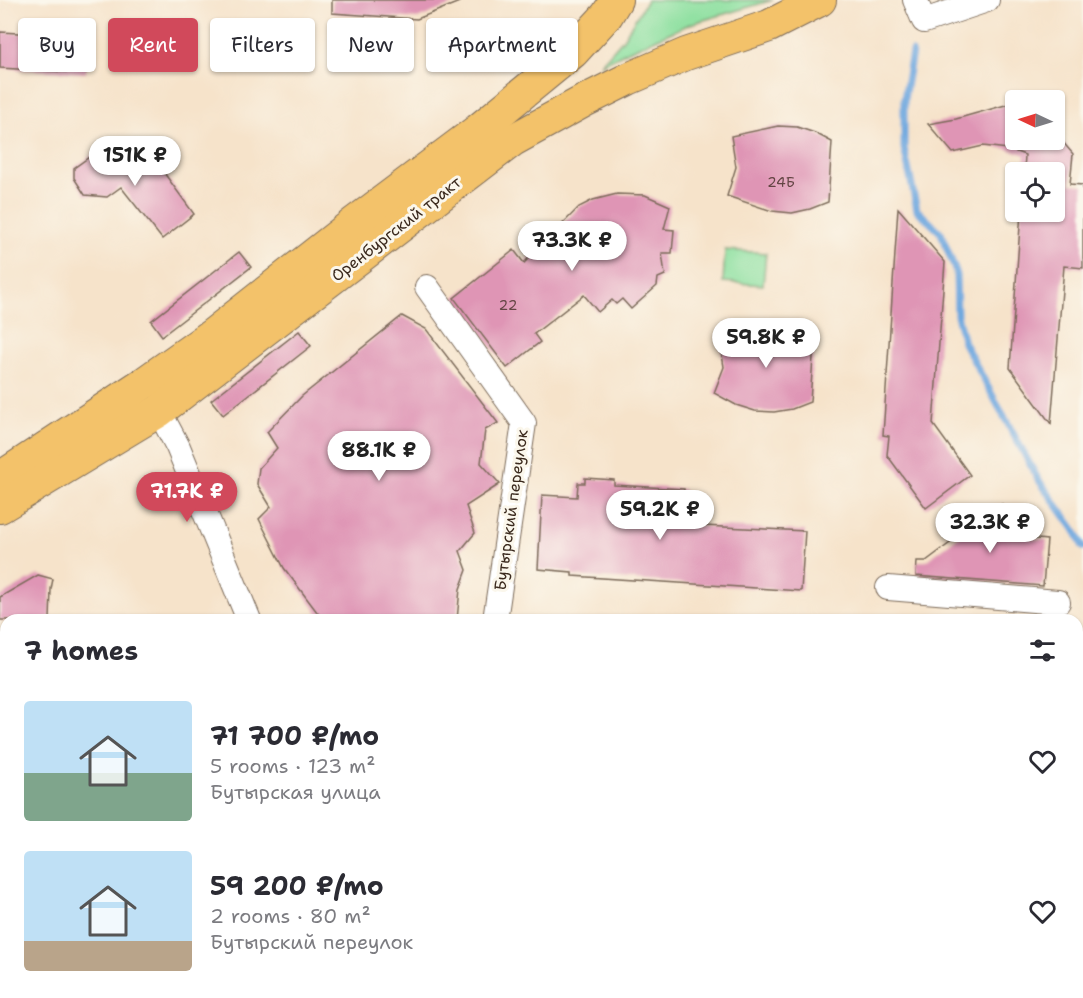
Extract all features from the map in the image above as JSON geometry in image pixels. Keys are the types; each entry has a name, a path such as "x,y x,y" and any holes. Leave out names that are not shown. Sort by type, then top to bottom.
{"main road":[{"name":"Оренбургский тракт","path":"0,507 159,411 513,140 628,79 686,54 769,26 820,0"},
{"name":"Оренбургский тракт","path":"0,478 213,334 354,223 478,130 573,52 610,5"}],"street":[{"path":"919,11 987,0"},
{"name":"Бутырский переулок","path":"427,287 524,423 496,614"},
{"path":"159,411 178,447 247,614"},
{"path":"888,588 1058,602"}],"green space":[{"path":"647,0 773,0 690,24 600,65 623,39"},
{"path":"725,250 766,253 763,285 723,282"}],"building":[{"path":"332,0 462,0 417,19 332,13"},
{"path":"0,32 18,33 18,69 0,68"},
{"path":"1005,105 1005,149 983,146 953,153 928,124 956,119"},
{"path":"778,126 797,127 832,142 828,202 792,213 772,211 727,196 736,167 731,136"},
{"path":"106,145 115,159 133,146 145,163 159,166 194,214 162,239 121,187 107,197 85,195 74,178 74,168"},
{"path":"1065,145 1073,154 1070,184 1083,185 1083,268 1064,266 1051,424 1010,368 1020,222 1065,222 1065,162 1025,162 1025,155 1011,150 1065,150"},
{"path":"617,194 645,195 670,206 664,229 674,230 672,253 662,253 665,275 658,278 657,286 631,309 622,299 616,304 612,300 598,312 584,295 534,334 540,342 507,368 454,298 514,250 524,263 579,207 593,200"},
{"path":"898,208 945,262 933,424 970,475 926,508 887,455 889,436 883,435"},
{"path":"239,252 251,267 162,336 151,321"},
{"path":"402,316 426,329 498,423 485,430 481,463 500,484 466,506 475,533 460,551 467,570 460,589 458,614 318,614 284,568 259,519 271,507 257,484 259,468 277,448 267,432 302,396"},
{"path":"760,325 797,332 814,342 810,402 792,409 774,412 755,411 736,405 714,393 724,367 719,336 741,328"},
{"path":"299,331 311,346 223,415 211,400"},
{"path":"585,478 614,480 614,485 684,489 682,525 805,531 801,591 572,576 572,572 538,569 542,495 577,497 578,483 585,483"},
{"path":"1002,504 1027,538 1047,540 1043,586 916,576 917,561 926,561"},
{"path":"38,575 53,579 50,614 0,614 0,597"}],"waterway":[{"path":"912,52 904,99 904,148 917,210 941,233 956,272 957,315 964,343 1038,479 1076,532 1083,547"}]}
